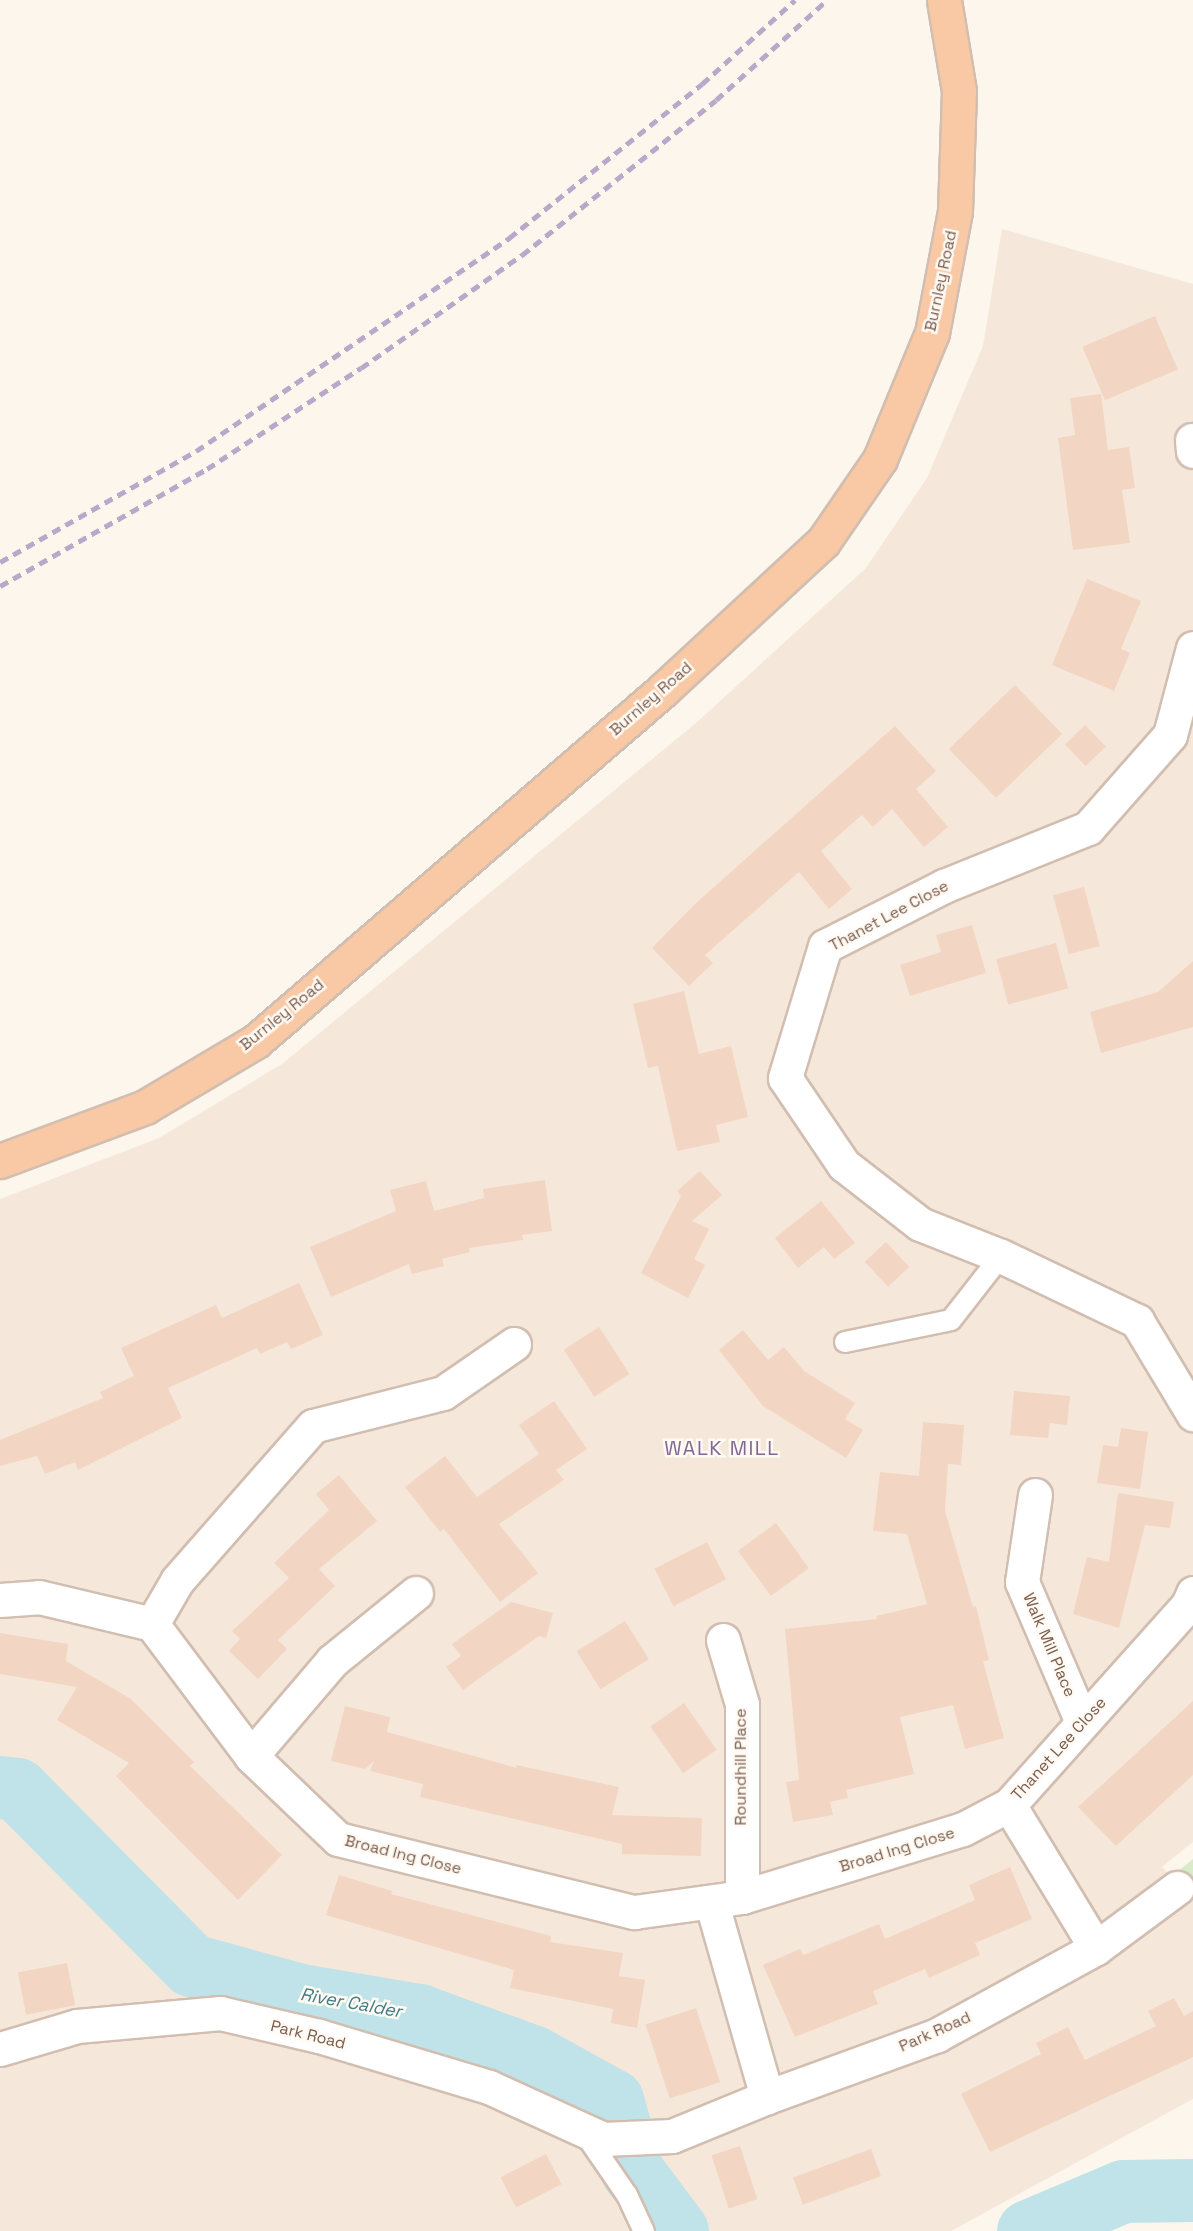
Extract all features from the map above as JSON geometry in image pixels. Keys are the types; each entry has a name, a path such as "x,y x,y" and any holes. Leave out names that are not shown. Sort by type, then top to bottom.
{"highway":[{"name":"Burnley Road","path":"0,1161 145,1107 256,1041 663,690 823,542 880,459 932,333 956,200 959,91 944,0"}],"street":[{"name":"Thanet Lee Close","path":"1193,648 1170,735 1088,828 944,886 825,946 785,1078 844,1165 920,1224 1001,1256 1137,1321 1193,1414"},
{"path":"0,1600 39,1597 152,1624 177,1581 313,1426 443,1394 514,1344"},
{"name":"Walk Mill Place","path":"1035,1495 1022,1582 1082,1722"},
{"path":"251,1756 332,1661 416,1593"},
{"name":"Thanet Lee Close","path":"1096,1948 1009,1805 1188,1605 1193,1593"},
{"name":"Broad Ing Close","path":"152,1624 251,1756 338,1839 634,1912 727,1901 963,1829 1009,1805"},
{"name":"Roundhill Place","path":"723,1640 741,1704 727,1901"},
{"name":"Park Road","path":"0,2049 77,2026 220,2013 320,2036 489,2086 550,2112 594,2136 672,2136 767,2097 937,2035 1096,1948 1177,1887"},
{"path":"727,1901 767,2097"}],"lane":[{"path":"845,1342 951,1320 1001,1256"},
{"path":"594,2136 644,2231"}],"shaded area":[{"path":"1002,229 1193,284 1193,1842 1162,1867 1193,1900 1193,2099 951,2231 0,2231 0,1199 159,1138 282,1064 696,723 865,569 927,478 983,346"}],"green space":[{"path":"1193,1859 1193,1894 1171,1877"}],"building":[{"path":"1155,316 1178,369 1105,400 1082,347"},
{"path":"1101,394 1108,450 1129,447 1135,488 1122,490 1130,543 1073,550 1058,438 1075,435 1070,398"},
{"path":"1087,579 1141,601 1121,649 1130,653 1114,691 1052,665"},
{"path":"1015,685 1062,734 996,798 949,749"},
{"path":"1085,725 1106,747 1086,766 1065,744"},
{"path":"895,726 936,771 916,789 948,827 924,847 892,809 873,827 862,815 821,851 852,889 829,909 799,872 705,955 713,963 689,986 652,948 695,904"},
{"path":"1084,887 1100,946 1069,954 1053,895"},
{"path":"972,925 986,973 910,996 900,965 941,952 936,935"},
{"path":"1056,943 1068,988 1008,1004 996,959"},
{"path":"1193,961 1193,1027 1101,1053 1090,1012 1158,992"},
{"path":"684,991 699,1054 731,1046 748,1117 716,1125 720,1142 677,1151 658,1066 648,1068 633,1004"},
{"path":"700,1171 722,1195 692,1221 709,1229 694,1259 705,1265 688,1298 641,1273 681,1196 677,1191"},
{"path":"545,1180 552,1231 522,1235 523,1240 469,1248 470,1252 442,1259 444,1266 412,1274 409,1264 331,1297 310,1247 396,1211 390,1190 426,1181 434,1211 484,1198 483,1189"},
{"path":"821,1201 855,1243 834,1259 824,1247 798,1268 775,1238"},
{"path":"886,1242 909,1267 888,1287 865,1262"},
{"path":"299,1283 323,1335 291,1349 287,1342 260,1354 257,1348 168,1388 182,1418 78,1470 75,1462 45,1474 37,1456 0,1466 0,1440 103,1398 100,1392 134,1376 121,1348 216,1305 222,1318"},
{"path":"599,1327 629,1374 594,1397 564,1350"},
{"path":"743,1330 768,1360 784,1347 804,1371 855,1403 845,1419 863,1430 846,1458 763,1406 719,1350"},
{"path":"1014,1391 1070,1396 1067,1425 1050,1423 1048,1438 1010,1435"},
{"path":"554,1401 587,1449 556,1470 564,1480 499,1524 538,1573 500,1602 444,1529 440,1532 405,1487 445,1456 477,1497 539,1454 519,1425"},
{"path":"923,1422 964,1425 961,1465 948,1464 945,1511 973,1607 976,1606 989,1660 983,1661 1004,1738 965,1749 953,1705 900,1717 914,1774 846,1790 848,1798 830,1802 833,1815 793,1822 786,1782 799,1780 785,1629 877,1619 876,1616 927,1604 907,1534 873,1531 880,1472 919,1476"},
{"path":"1121,1428 1148,1432 1140,1489 1097,1483 1103,1445 1118,1447"},
{"path":"339,1475 377,1521 319,1569 335,1586 278,1640 287,1649 258,1679 229,1651 240,1639 232,1631 289,1578 274,1563 329,1510 316,1494"},
{"path":"1118,1493 1174,1502 1170,1528 1145,1525 1119,1628 1073,1614 1087,1557 1109,1562"},
{"path":"776,1523 809,1568 771,1596 738,1551"},
{"path":"707,1542 726,1579 673,1606 654,1569"},
{"path":"511,1602 553,1613 546,1638 539,1636 463,1690 446,1667 461,1656 452,1644"},
{"path":"625,1621 649,1659 601,1689 577,1651"},
{"path":"0,1633 68,1644 66,1661 131,1699 194,1762 190,1766 282,1855 238,1900 116,1776 129,1763 57,1720 77,1687 0,1674"},
{"path":"1193,1701 1193,1775 1116,1846 1078,1807"},
{"path":"684,1703 717,1750 683,1773 650,1727"},
{"path":"345,1706 390,1717 387,1732 517,1768 516,1765 619,1787 612,1815 702,1818 701,1856 622,1854 622,1844 420,1797 423,1784 370,1771 374,1761 365,1769 331,1761"},
{"path":"1010,1867 1032,1919 975,1943 980,1955 929,1978 925,1969 873,1991 878,2004 795,2037 763,1965 800,1949 803,1955 879,1924 885,1939 975,1900 969,1885"},
{"path":"339,1875 392,1891 391,1894 551,1936 550,1942 623,1953 619,1976 645,1980 637,2028 611,2023 613,2009 510,1988 514,1970 326,1915"},
{"path":"67,1963 75,2005 26,2015 18,1973"},
{"path":"1174,1998 1184,2016 1193,2011 1193,2057 990,2152 961,2094 1041,2054 1036,2043 1068,2027 1085,2060 1156,2026 1148,2011"},
{"path":"696,2008 720,2082 670,2099 646,2024"},
{"path":"740,2146 757,2199 729,2209 711,2155"},
{"path":"871,2149 881,2176 803,2205 793,2177"},
{"path":"546,2154 561,2184 516,2207 501,2177"}],"waterway":[{"name":"River Calder","path":"0,1787 17,1789 191,1965 301,1995 419,2015 534,2057 612,2100 632,2171 677,2231"},
{"name":"River Calder","path":"1028,2231 1123,2191 1193,2190"}],"railway":[{"path":"0,562 196,451 509,238 702,84 795,0"},
{"path":"0,586 207,469 361,368 522,255 716,100 827,0"}],"district":[{"name":"WALK MILL","path":"722,1448"}]}
